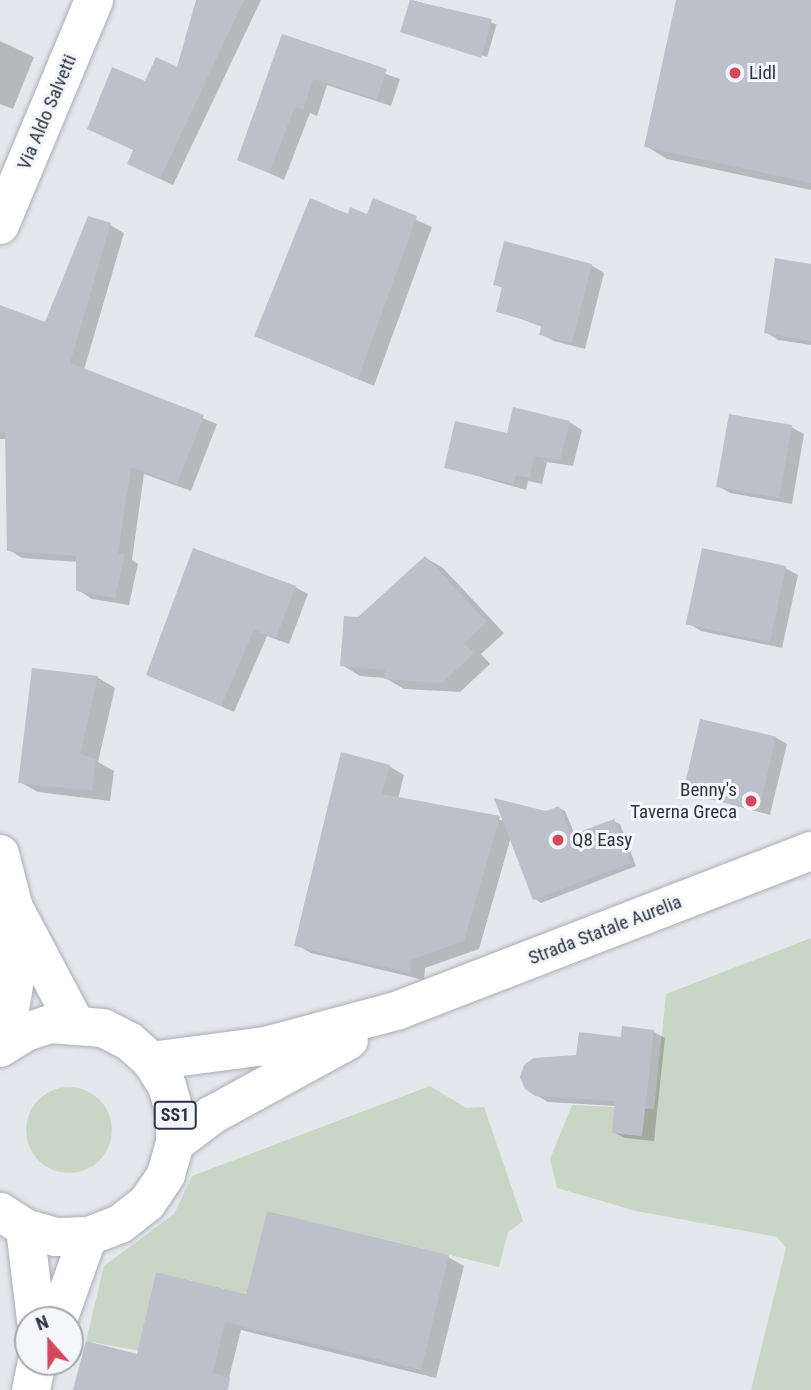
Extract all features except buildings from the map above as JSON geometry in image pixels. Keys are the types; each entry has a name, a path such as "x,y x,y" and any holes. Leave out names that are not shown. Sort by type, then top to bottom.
{"main road":[{"name":"Via Aldo Salvetti","path":"0,225 94,0"},
{"name":"Strada Statale Aurelia","path":"151,1062 265,1046 399,1010 811,851"},
{"path":"0,854 14,908 17,968 2,1046"},
{"path":"14,908 75,1023"},
{"name":"Strada Statale Aurelia","path":"176,1143 212,1115 399,1010"},
{"name":"SS1","path":"2,1046 50,1024 75,1023 103,1028 130,1042 151,1062 167,1086 175,1114 176,1143 166,1175 147,1203 120,1224 89,1236 56,1237 12,1220"},
{"path":"12,1220 33,1306"},
{"path":"63,1306 89,1236"}],"green space":[{"path":"811,938 811,1390 751,1390 786,1248 777,1237 636,1211 557,1188 550,1159 572,1105 654,1109 666,994"},
{"path":"430,1086 466,1108 484,1107 523,1221 508,1232 499,1267 267,1211 246,1294 156,1272 151,1292 160,1294 146,1352 86,1341 104,1266 174,1214 192,1176"},
{"path":"69,1087 93,1094 105,1106 112,1130 105,1154 93,1166 69,1173 45,1166 33,1154 26,1130 33,1106 45,1094"}],"place":[{"name":"Lidl","path":"735,73"},
{"name":"Benny's Taverna Greca","path":"751,801"},
{"name":"Q8 Easy","path":"558,840"}]}
